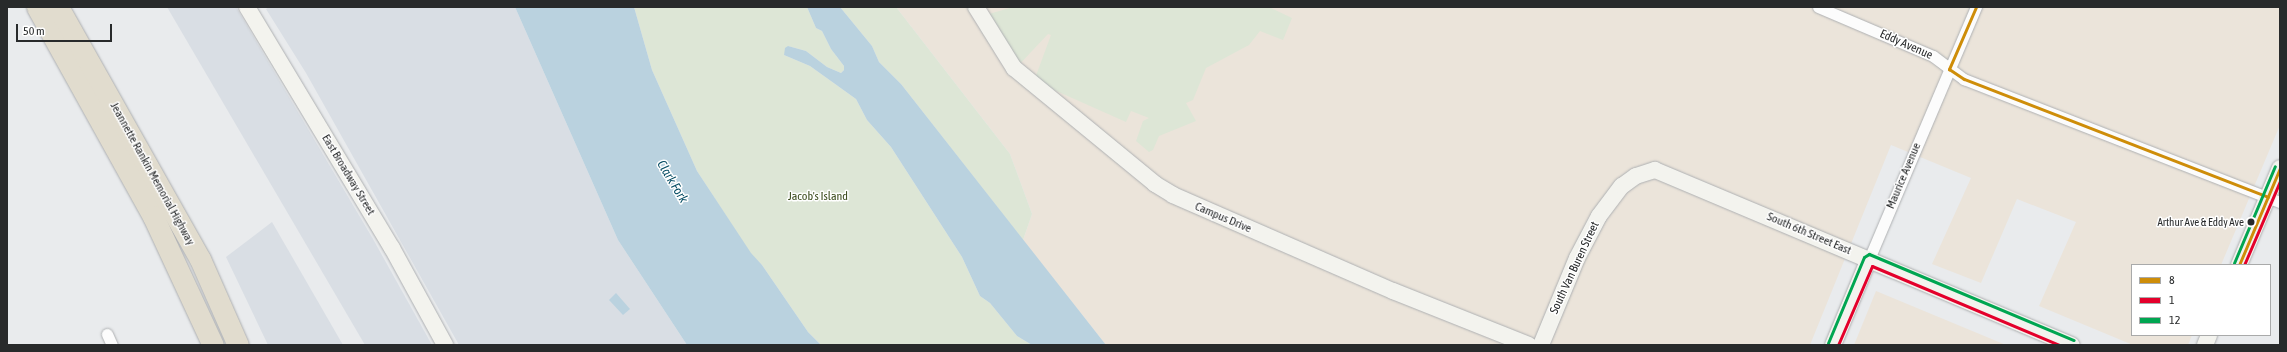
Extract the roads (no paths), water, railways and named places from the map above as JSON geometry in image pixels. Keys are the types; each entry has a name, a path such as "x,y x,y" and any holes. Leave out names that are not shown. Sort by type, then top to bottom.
{"highway":[{"name":"Jeannette Rankin Memorial Highway","path":"37,7 153,216 213,345"},
{"name":"Jeannette Rankin Memorial Highway","path":"58,7 200,260 238,345"}],"street":[{"name":"East Broadway Street","path":"247,7 392,248 445,345"},
{"name":"Campus Drive","path":"976,7 1014,68 1155,184 1173,195 1392,291 1529,345"},
{"name":"Eddy Avenue","path":"1818,7 1933,56 1964,79 2274,200"},
{"name":"Maurice Avenue","path":"1833,345 1976,7"},
{"path":"2240,264 2274,200 2280,168"},
{"name":"South 6th Street East","path":"1655,170 2072,345"},
{"name":"South Van Buren Street","path":"1541,345 1577,258 1599,216 1622,186 1636,176 1655,170"},
{"path":"107,334 112,345"}],"water":[{"name":"Clark Fork","path":"515,7 634,7 652,70 697,171 751,253 762,265 808,332 821,345 687,345 618,240"},
{"path":"807,7 840,7 872,46 879,62 901,84 1106,345 1032,345 1017,336 990,303 980,296 962,257 891,147 867,120 856,99 810,66 784,55 785,48 788,46 806,51 827,67 841,73 844,70 844,66 831,49 822,31 816,28"},
{"path":"616,293 630,309 623,315 609,300"}],"place":[{"name":"Arthur Ave & Eddy Ave","path":"2251,222"}],"park label":[{"name":"Jacob's Island","path":"818,197"}]}
